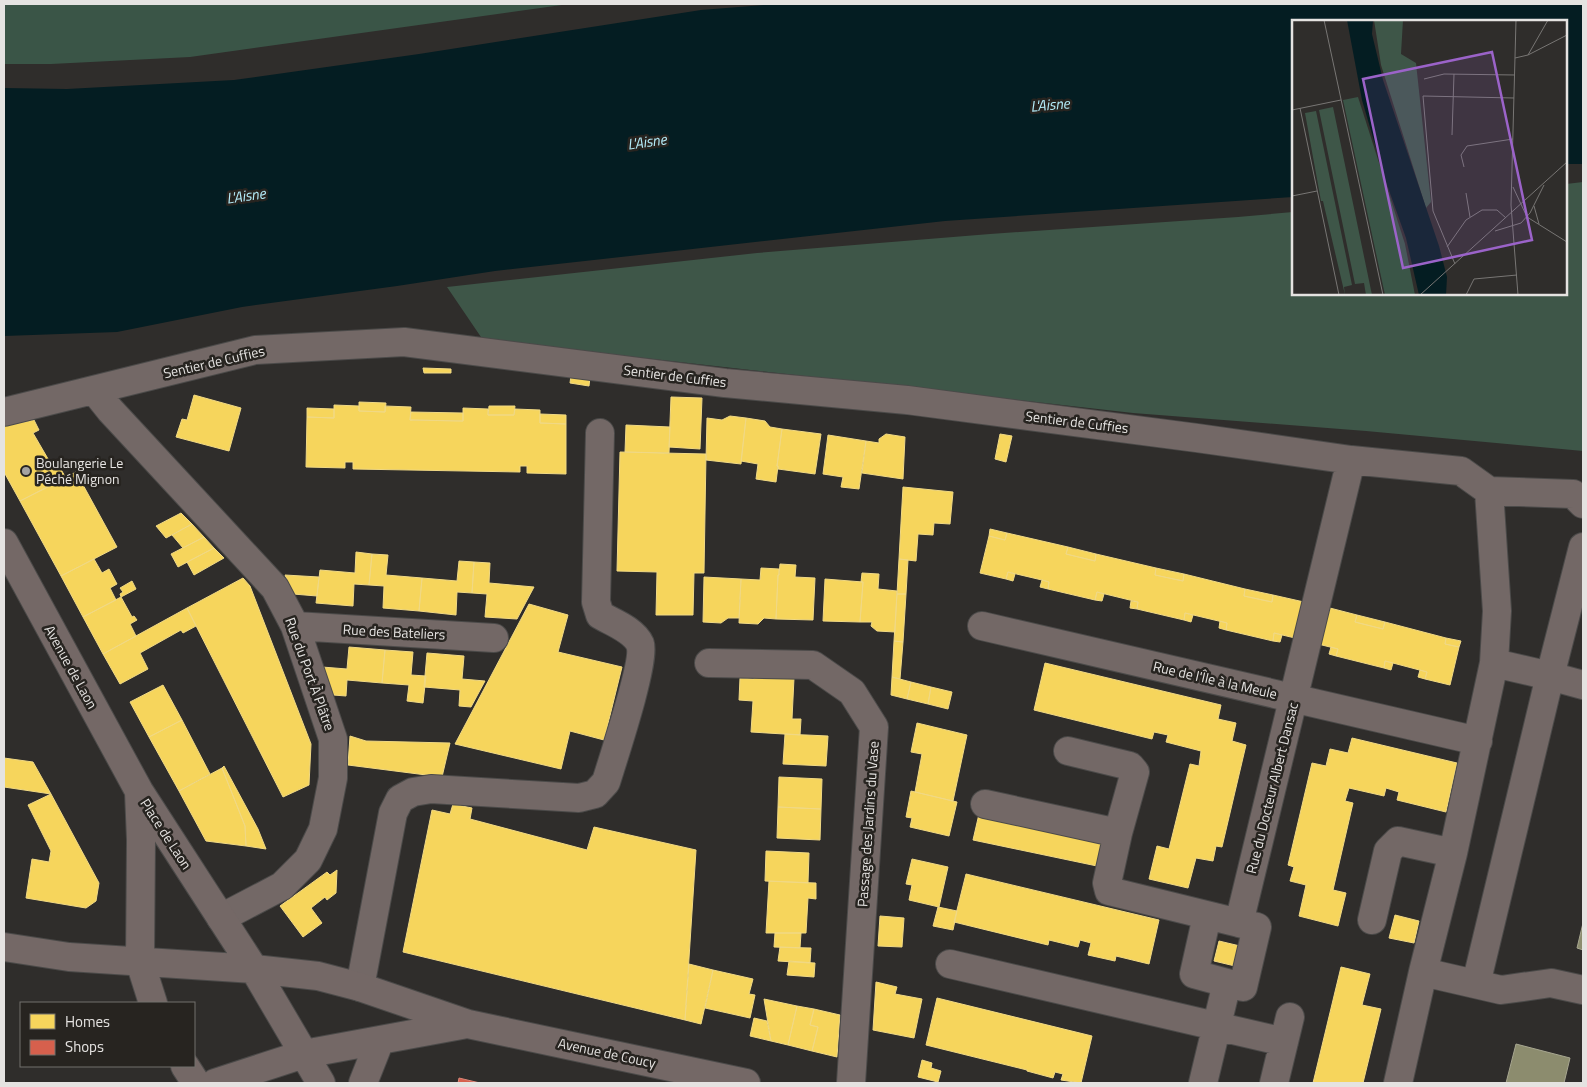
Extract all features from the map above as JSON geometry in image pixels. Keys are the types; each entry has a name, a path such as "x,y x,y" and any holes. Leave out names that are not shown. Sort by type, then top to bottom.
{"main road":[{"name":"Avenue de Laon","path":"4,544 139,792"},
{"name":"Place de Laon","path":"139,792 254,969 321,1083"},
{"name":"Place de Laon","path":"139,792 141,840 140,962 153,1002"},
{"path":"4,947 69,957 254,969 318,976 360,987 468,1024"},
{"path":"215,1083 304,1054 468,1024"},
{"name":"Avenue de Coucy","path":"468,1024 746,1083"},
{"path":"363,1083 380,1040"},
{"path":"186,1067 196,1083"}],"street":[{"name":"Sentier de Cuffies","path":"4,412 255,350 404,342 725,383 906,400 1351,460 1461,471 1489,492"},
{"name":"Rue du Port À Plâtre","path":"94,390 110,410 275,588 295,626 333,739 333,778 323,829 308,860 282,886 221,918"},
{"path":"360,987 393,813 400,798 413,792 431,789 579,798 595,794 606,782 638,672 640,645 633,635 600,615 596,602 600,433"},
{"name":"Rue du Docteur Albert Dansac","path":"1239,923 1351,460"},
{"path":"1398,1083 1423,972 1453,853 1494,663 1498,611 1489,492 1573,494 1583,504"},
{"path":"1476,984 1583,547"},
{"name":"Rue des Bateliers","path":"295,626 494,638"},
{"name":"Rue de l'Île à la Meule","path":"982,626 1478,741"},
{"name":"Passage des Jardins du Vase","path":"709,663 813,665 852,692 874,727 851,1083"},
{"path":"1494,663 1583,685"},
{"path":"1068,751 1130,766 1134,772 1107,883 1109,891 1257,927 1242,987 1194,974 1208,916"},
{"path":"985,804 1118,833"},
{"path":"1372,920 1388,851 1398,841 1453,853"},
{"path":"950,964 1217,1027 1287,1030 1274,1083"},
{"path":"1423,972 1501,990 1551,983 1583,990"},
{"path":"1203,1083 1227,983"}],"green space":[{"path":"4,4 569,4 190,57 51,64 4,64"},
{"path":"1583,182 1583,451 1366,431 1133,413 483,340 447,287 757,253 1292,212 1292,295 1567,295 1567,184"}],"water":[{"name":"L'Aisne","path":"775,4 1583,4 1583,164 1567,164 1567,20 1292,20 1292,197 945,221 495,271 242,307 117,332 4,336 4,88 67,89 234,80 419,54 701,10"}],"building: Homes":[{"path":"423,368 451,369 451,373 424,373"},
{"path":"571,375 590,377 589,386 570,383"},
{"path":"194,395 241,408 229,451 176,437 182,419 187,420"},
{"path":"671,397 702,398 700,449 669,447"},
{"path":"359,402 386,403 385,412 359,411"},
{"path":"334,405 359,406 359,411 385,412 385,406 411,407 410,420 463,421 463,408 488,409 488,415 514,415 515,409 540,410 540,423 566,424 566,474 527,473 527,466 520,466 520,472 353,469 353,462 345,462 345,468 306,467 307,417 334,418"},
{"path":"489,406 515,406 514,415 488,415"},
{"path":"307,408 334,409 334,418 307,417"},
{"path":"411,412 463,413 463,421 410,420"},
{"path":"540,414 566,415 566,424 540,423"},
{"path":"730,416 746,418 741,464 706,460 707,418 722,420"},
{"path":"746,418 765,421 770,427 782,429 776,482 756,479 758,464 741,461"},
{"path":"34,420 39,430 33,433 51,464 56,461 66,478 20,501 4,472 4,426"},
{"path":"626,425 670,427 669,453 625,452"},
{"path":"782,429 821,434 815,474 778,469"},
{"path":"886,434 905,437 903,479 862,473 866,441 879,443 879,439"},
{"path":"1000,434 1012,436 1006,462 995,459"},
{"path":"828,435 866,441 859,489 841,487 843,477 823,474"},
{"path":"620,452 706,454 704,573 694,573 693,615 656,615 657,572 617,571"},
{"path":"76,472 117,547 61,576 20,501"},
{"path":"903,487 953,492 950,524 934,523 933,535 918,534 916,561 899,559"},
{"path":"181,513 192,524 166,538 156,526"},
{"path":"192,524 204,537 183,548 172,535"},
{"path":"990,529 1007,533 1005,540 989,536"},
{"path":"1007,533 1068,547 1066,554 1095,561 1096,554 1156,568 1155,575 1183,581 1184,574 1245,589 1244,596 1272,602 1273,595 1304,602 1295,638 1274,633 1273,641 1226,630 1227,623 1185,613 1184,620 1137,609 1138,602 1097,592 1095,600 1048,589 1049,582 1008,572 1006,579 980,573 989,536 1005,540"},
{"path":"204,537 214,548 178,567 171,554"},
{"path":"1068,547 1096,554 1095,561 1066,554"},
{"path":"214,548 224,558 194,575 187,562"},
{"path":"356,552 372,554 369,585 354,584 353,606 316,603 320,570 355,573"},
{"path":"372,554 388,555 386,575 422,578 419,611 383,608 384,586 369,585"},
{"path":"94,559 102,573 109,569 117,584 110,588 116,600 83,617 61,576"},
{"path":"899,559 908,560 906,594 897,594"},
{"path":"459,561 474,562 472,593 457,592 456,615 419,611 422,578 457,581"},
{"path":"474,562 490,563 489,583 534,587 517,619 485,617 487,594 472,593"},
{"path":"780,564 796,565 795,577 815,578 813,620 776,619"},
{"path":"761,568 779,569 776,619 764,618 758,624 739,623 741,579 760,580"},
{"path":"1156,568 1184,574 1183,581 1155,575"},
{"path":"1008,572 1015,574 1013,581 1006,579"},
{"path":"862,573 879,574 878,589 897,591 895,632 877,631 871,626 872,622 860,622"},
{"path":"285,575 319,577 317,596 293,594"},
{"path":"704,577 741,579 739,618 728,618 721,623 703,622"},
{"path":"243,578 250,586 311,744 309,785 283,797 187,608"},
{"path":"825,579 863,582 860,622 823,621"},
{"path":"1042,580 1049,582 1048,589 1040,587"},
{"path":"132,581 136,589 121,597 120,594 123,592 120,588"},
{"path":"1245,589 1273,595 1272,602 1244,596"},
{"path":"1097,592 1104,594 1102,601 1095,600"},
{"path":"897,594 906,594 903,642 894,641"},
{"path":"121,597 132,617 134,616 137,620 130,624 136,636 103,654 83,617"},
{"path":"1131,601 1138,602 1137,609 1130,608"},
{"path":"529,604 568,615 558,652 622,667 604,740 570,731 561,769 455,744"},
{"path":"1326,607 1357,615 1355,622 1383,629 1385,622 1446,638 1445,644 1459,647 1450,685 1425,679 1427,672 1393,663 1385,661 1384,668 1336,656 1338,649 1318,644"},
{"path":"187,608 196,626 183,633 181,630 140,653 148,669 120,684 103,654"},
{"path":"1185,613 1193,615 1191,622 1184,620"},
{"path":"1357,615 1385,622 1383,629 1355,622"},
{"path":"1220,621 1227,623 1226,630 1219,628"},
{"path":"1274,633 1282,635 1280,642 1273,641"},
{"path":"1446,638 1461,641 1459,647 1445,644"},
{"path":"894,641 903,642 900,679 892,677"},
{"path":"349,647 385,650 382,683 347,680 346,696 333,695 322,667 347,669"},
{"path":"1331,647 1338,649 1336,656 1329,654"},
{"path":"385,650 413,652 411,675 426,676 423,703 407,701 409,685 382,683"},
{"path":"427,653 464,656 462,679 485,681 471,707 459,706 460,690 424,687"},
{"path":"1385,661 1393,663 1391,670 1384,668"},
{"path":"1045,663 1221,705 1218,719 1236,723 1232,741 1246,745 1222,847 1216,846 1213,861 1196,858 1188,888 1149,879 1157,846 1169,849 1190,764 1199,766 1201,751 1166,742 1168,735 1154,732 1152,739 1034,710"},
{"path":"1420,670 1427,672 1425,679 1418,677"},
{"path":"754,676 794,678 792,719 801,719 800,735 751,732 753,701 739,700 740,678 754,679"},
{"path":"892,677 911,682 907,699 891,695"},
{"path":"911,682 931,687 928,704 907,699"},
{"path":"163,685 182,720 149,737 130,702"},
{"path":"931,687 952,692 948,709 928,704"},
{"path":"182,720 210,774 179,791 149,737"},
{"path":"917,723 967,735 953,801 915,792 922,754 911,752"},
{"path":"785,734 828,736 826,766 783,764"},
{"path":"350,736 366,741 450,743 442,777 348,765"},
{"path":"1352,738 1457,763 1446,812 1397,800 1399,792 1386,788 1384,796 1349,788 1345,801 1353,803 1333,890 1346,893 1338,926 1299,916 1306,885 1290,881 1294,867 1288,865 1312,763 1326,766 1330,749 1348,753"},
{"path":"4,758 33,762 51,794 4,787"},
{"path":"224,766 258,829 266,849 246,846 245,826 222,768"},
{"path":"222,768 245,826 246,846 206,841 179,791"},
{"path":"779,777 822,779 821,809 778,807"},
{"path":"911,791 957,802 949,836 910,827 912,818 906,817"},
{"path":"51,794 99,883 96,901 86,908 26,898 32,859 49,862 51,851 28,805"},
{"path":"453,804 472,808 470,819 587,850 594,827 696,850 685,1020 403,952 432,810 450,814"},
{"path":"778,807 821,809 820,840 777,838"},
{"path":"979,814 1102,840 1097,866 973,840"},
{"path":"766,851 809,853 808,883 765,881"},
{"path":"912,859 948,867 939,907 909,900 912,885 906,884"},
{"path":"337,870 336,893 327,900 325,897 311,908 322,923 303,937 280,906 327,872 330,875"},
{"path":"966,874 1159,920 1149,964 1116,956 1115,961 1088,955 1091,943 1080,940 1078,947 1049,940 1048,945 954,922"},
{"path":"769,881 816,883 816,899 808,898 806,933 766,933"},
{"path":"938,907 957,911 953,930 933,926"},
{"path":"1395,915 1419,921 1414,943 1389,938"},
{"path":"880,916 904,918 902,947 878,946"},
{"path":"775,933 801,933 800,948 774,947"},
{"path":"1219,941 1240,946 1235,966 1214,961"},
{"path":"780,947 811,948 810,963 778,961"},
{"path":"789,961 815,963 814,977 787,975"},
{"path":"689,964 713,970 701,1024 685,1020"},
{"path":"1341,967 1370,974 1362,1005 1381,1009 1363,1083 1313,1083"},
{"path":"713,970 753,979 749,994 755,995 750,1018 705,1008"},
{"path":"876,982 897,987 895,994 922,999 914,1038 873,1030"},
{"path":"937,998 1092,1036 1081,1083 1061,1080 1063,1074 1055,1072 1053,1078 926,1045"},
{"path":"764,999 797,1006 788,1045 771,1041"},
{"path":"797,1006 814,1009 810,1025 818,1027 812,1051 788,1045"},
{"path":"814,1009 840,1015 837,1057 812,1051 818,1027 810,1025"},
{"path":"754,1018 767,1021 771,1041 750,1036"},
{"path":"922,1060 932,1063 931,1068 941,1071 938,1082 918,1077"}],"building: Shops":[{"path":"459,1078 480,1083 458,1083"}],"building: Industry":[{"path":"1583,923 1583,950 1577,948"},
{"path":"1516,1044 1570,1058 1564,1083 1506,1083"}],"place":[{"name":"Boulangerie Le Péché Mignon","path":"26,471"}]}
